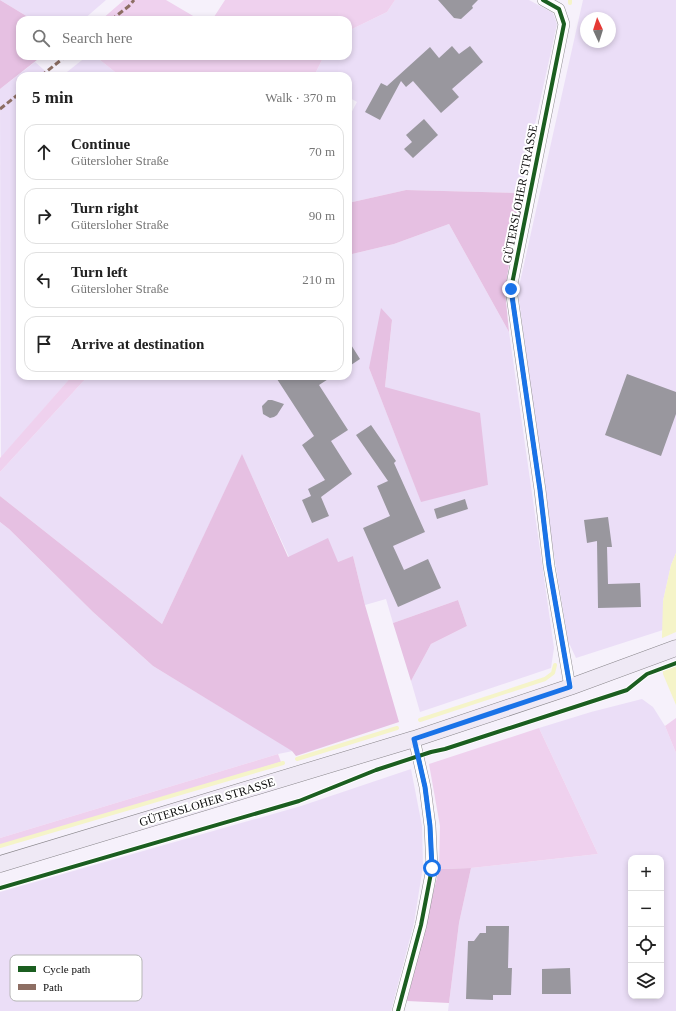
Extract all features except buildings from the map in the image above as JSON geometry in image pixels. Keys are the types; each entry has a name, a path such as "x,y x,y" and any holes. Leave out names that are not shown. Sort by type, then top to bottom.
{"main road":[{"name":"GÜTERSLOHER STRASSE","path":"0,864 414,739 570,687 676,648"}],"street":[{"name":"GÜTERSLOHER STRASSE","path":"543,0 559,9 564,24 511,289 540,490 549,566 570,687"},
{"path":"398,1011 421,925 432,868 430,826 425,787 414,739"}],"shaded area":[{"path":"0,0 106,0 88,16 26,16"},
{"path":"0,0 26,16 16,16 16,60 37,60 22,72 16,72 16,76 0,89"},
{"path":"124,0 166,0 193,16 106,16"},
{"path":"225,0 395,0 387,12 352,29 352,16 215,16"},
{"path":"395,0 529,0 553,13 557,24 520,193 406,190 352,202 352,111 357,102 352,99 352,72 316,72 322,60 352,60 352,29 387,12"},
{"path":"583,0 676,0 676,553 671,565 663,601 663,630 576,658 568,641 542,480 518,291 580,13 580,48 616,48 616,12 580,12"},
{"path":"82,60 100,60 115,72 67,72"},
{"path":"100,60 322,60 316,72 115,72"},
{"path":"35,62 46,72 22,72"},
{"path":"16,77 16,380 69,380 1,458 0,89"},
{"path":"406,190 520,193 505,291 509,332 449,224 394,244 352,254 352,202"},
{"path":"449,224 509,332 554,648 551,668 420,712 411,681 431,644 467,626 458,600 393,623 386,599 365,605 353,556 338,562 289,557 242,455 162,624 0,496 0,472 84,380 352,380 352,254 394,244","holes":["392,321 385,387 488,485 421,501 369,368"]},
{"path":"381,308 392,320 385,387 480,413 488,485 421,502 369,368"},
{"path":"68,380 84,380 0,472 0,458"},
{"path":"242,454 288,557 328,538 338,562 353,556 365,605 399,722 296,756 292,751 153,666 93,612 9,529 0,522 0,496 162,624"},
{"path":"0,522 9,529 93,612 153,666 293,751 278,754 0,838"},
{"path":"676,553 676,705 663,674 662,636 663,601 671,565"},
{"path":"458,600 467,626 431,644 411,681 393,623"},
{"path":"642,699 653,707 665,726 676,753 676,1011 448,1011 459,923 471,868 598,854 539,728 591,712"},
{"path":"676,718 676,753 665,726"},
{"path":"539,728 598,854 471,868 439,869 440,826 429,764"},
{"path":"278,754 281,762 0,845 0,838"},
{"path":"411,769 422,826 423,866 414,923 391,1011 0,1011 0,892 301,806"},
{"path":"471,868 459,923 449,1003 407,1001 439,869"}],"pier":[{"path":"676,632 676,666 661,672 660,639"}],"waterway":[{"path":"420,720 545,679 553,673 555,665"},
{"path":"297,759 397,728"},
{"path":"0,846 283,763"}],"marked path":[{"path":"116,16 134,0"},
{"path":"46,72 61,60"},
{"path":"0,109 16,96"}],"cycle path":[{"path":"543,0 559,9 564,24 511,289 540,490 549,566 570,687"},
{"path":"0,888 299,801 376,770 627,690 647,674 676,663"},
{"path":"398,1011 421,925 432,868 430,826 425,787 418,756"}],"route":[{"path":"432,868 430,826 425,787 414,739 570,687 549,566 540,490 511,289"}]}
